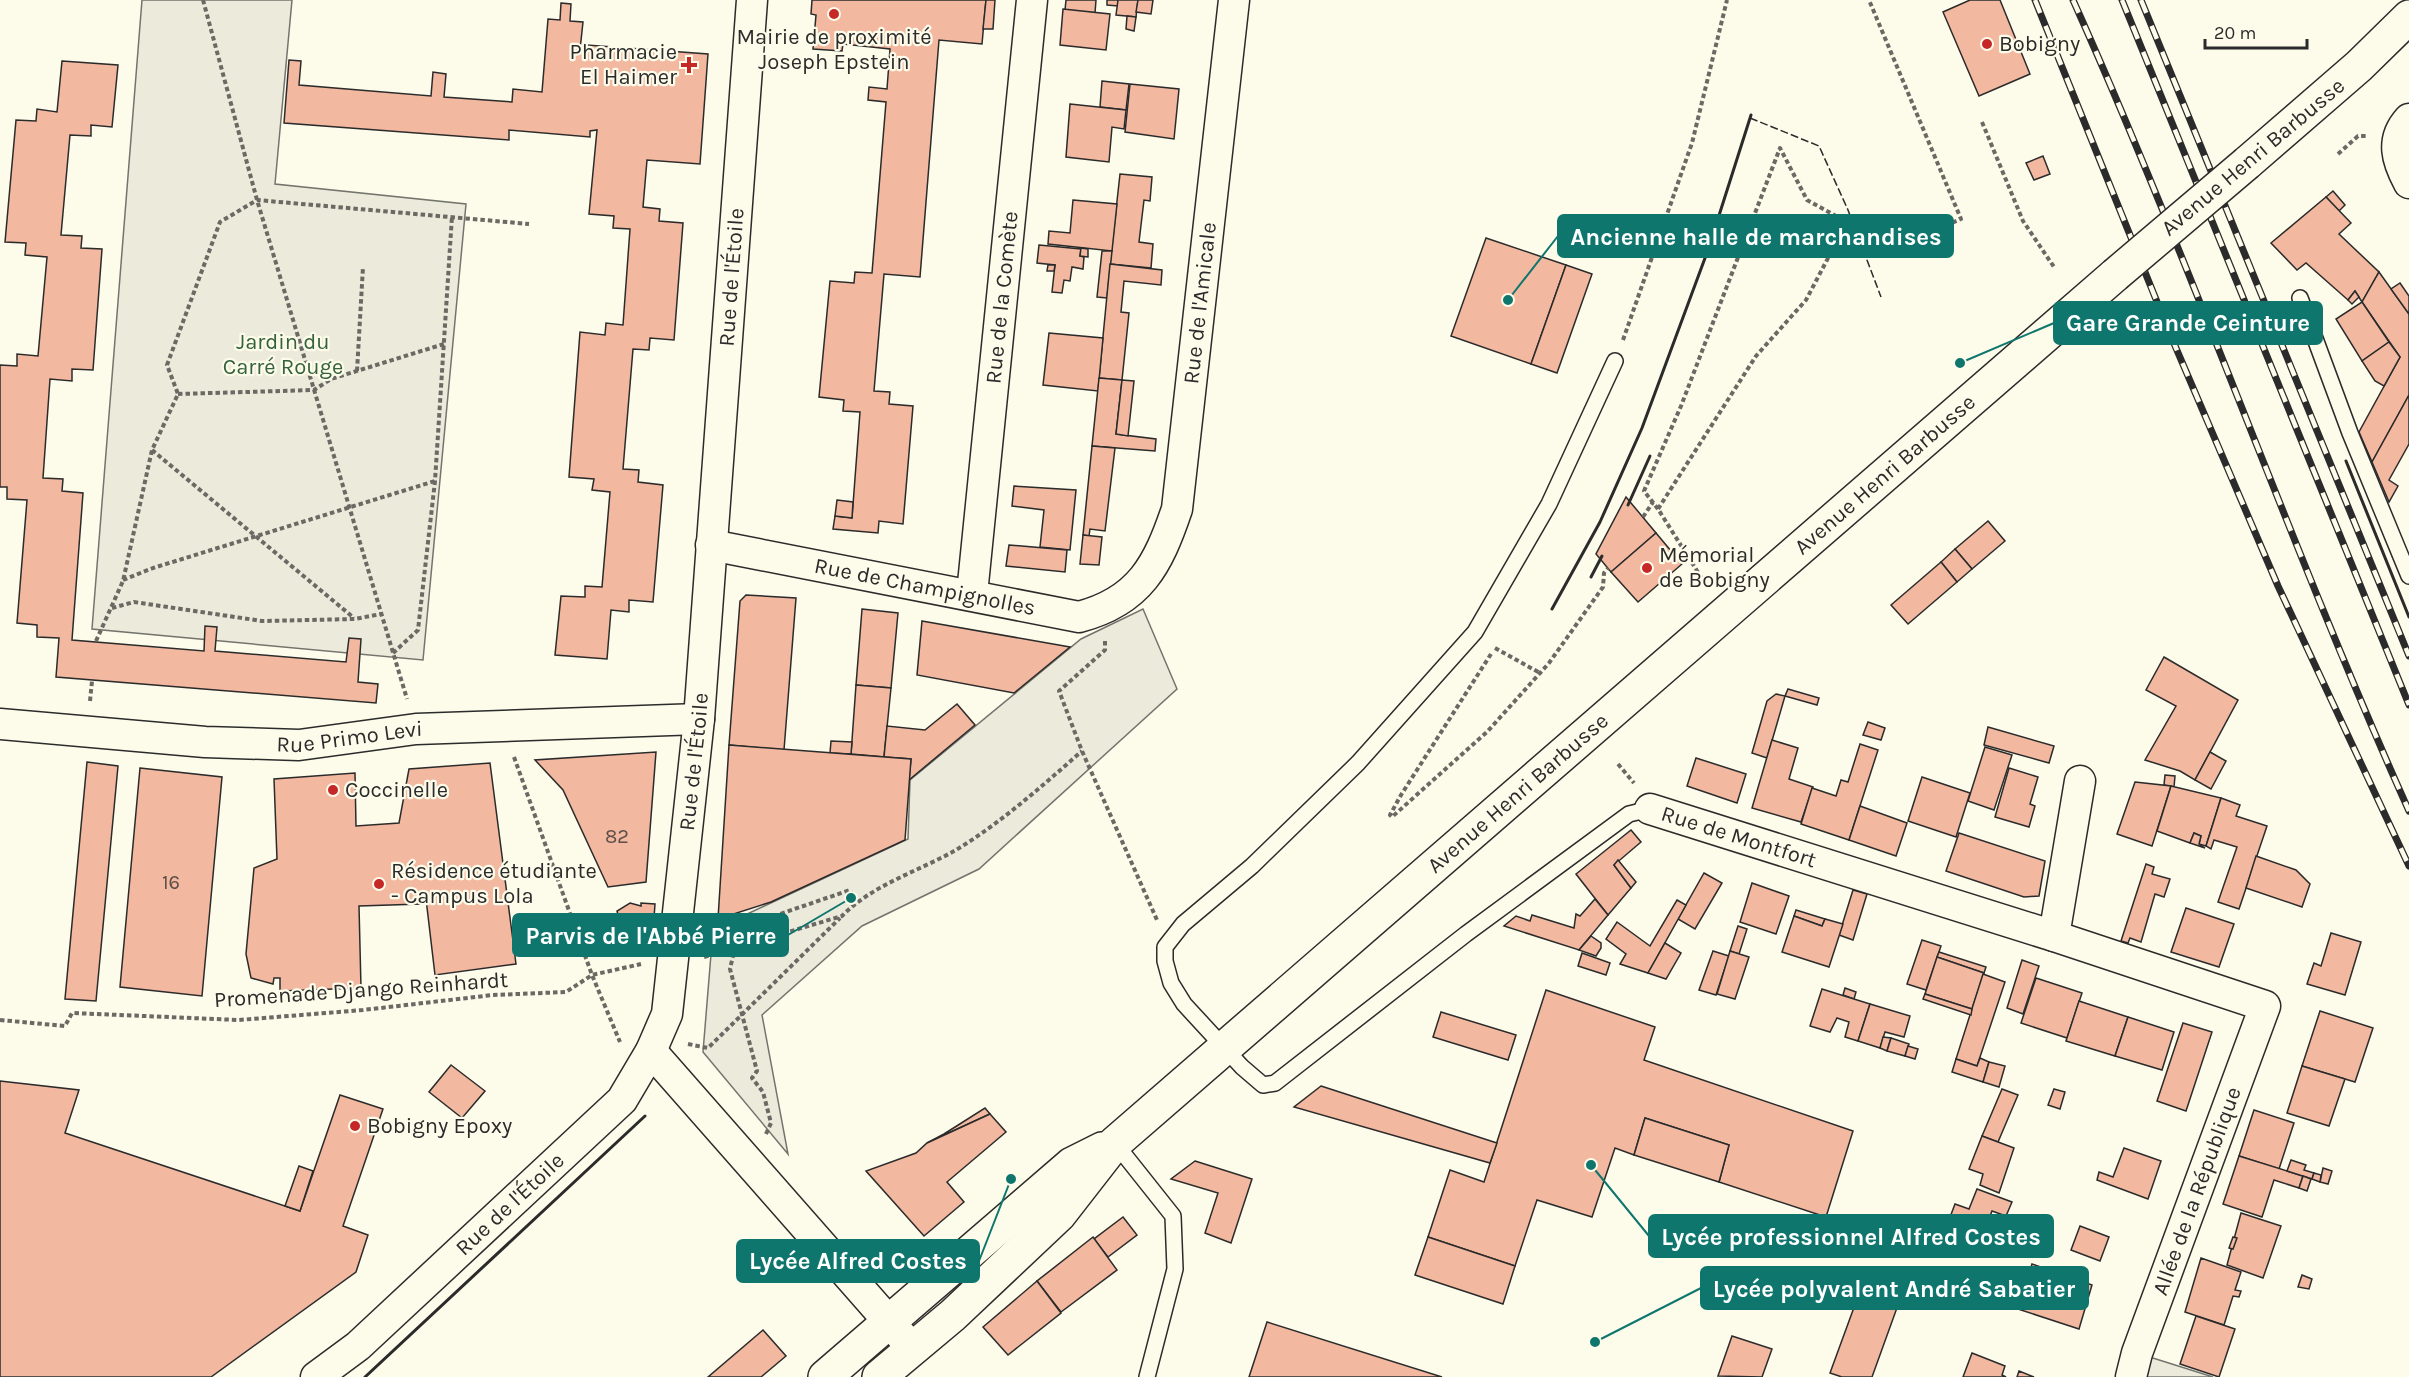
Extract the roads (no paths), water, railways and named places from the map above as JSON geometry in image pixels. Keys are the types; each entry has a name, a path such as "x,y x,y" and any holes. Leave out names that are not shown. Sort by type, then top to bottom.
{"main road":[{"name":"Avenue Henri Barbusse","path":"879,1377 913,1349 1059,1215 1115,1143 2115,274 2359,66 2409,17"},
{"name":"Avenue Henri Barbusse","path":"825,1377 1072,1164 1115,1143"}],"street":[{"name":"Rue de l'Étoile","path":"316,1377 358,1346 576,1146 622,1100 637,1052 667,1014 699,719 752,0"},
{"name":"Rue de la Comète","path":"972,594 1032,0"},
{"name":"Rue de l'Amicale","path":"1132,592 1163,551 1177,509 1234,0"},
{"path":"2404,126 2396,150 2398,163 2409,183"},
{"name":"Rue de Champignolles","path":"711,544 1079,617 1105,610 1132,592"},
{"name":"Rue Primo Levi","path":"0,724 206,742 299,745 416,729 699,719"},
{"path":"2054,936 2080,781"},
{"name":"Rue de Montfort","path":"1650,809 2054,936 2265,1006"},
{"name":"Allée de la République","path":"2131,1377 2137,1353 2265,1006"},
{"path":"637,1052 913,1349"}],"lane":[{"path":"2300,298 2350,433 2409,576"},
{"path":"1226,1047 1184,1004 1171,983 1165,961 1165,947 1183,924 1252,866 1358,763 1475,632 1549,504 1615,361"},
{"name":"Rue de Montfort","path":"1226,1047 1242,1067 1263,1085 1275,1083 1466,934 1629,814 1650,809"},
{"path":"1115,1143 1173,1216 1175,1269 1148,1377"}],"railway":[{"path":"2035,0 2170,334 2278,586 2409,866"},
{"path":"2073,0 2159,202 2323,609 2409,811"},
{"path":"2122,0 2409,705"},
{"path":"2141,0 2409,656"}],"place":[{"name":"Mairie de proximité Joseph Epstein","path":"834,14"},
{"name":"Bobigny","path":"1987,44"},
{"name":"Pharmacie El Haimer","path":"689,65"},
{"name":"Ancienne halle de marchandises","path":"1508,300"},
{"name":"Gare Grande Ceinture","path":"1960,363"},
{"name":"Mémorial de Bobigny","path":"1647,568"},
{"name":"Coccinelle","path":"333,790"},
{"name":"Résidence étudiante - Campus Lola","path":"379,884"},
{"name":"Parvis de l'Abbé Pierre","path":"851,898"},
{"name":"Bobigny Epoxy","path":"355,1126"},
{"name":"Lycée professionnel Alfred Costes","path":"1591,1165"},
{"name":"Lycée Alfred Costes","path":"1011,1179"},
{"name":"Lycée polyvalent André Sabatier","path":"1595,1342"}],"park label":[{"name":"Jardin du Carré Rouge","path":"283,354"}]}
